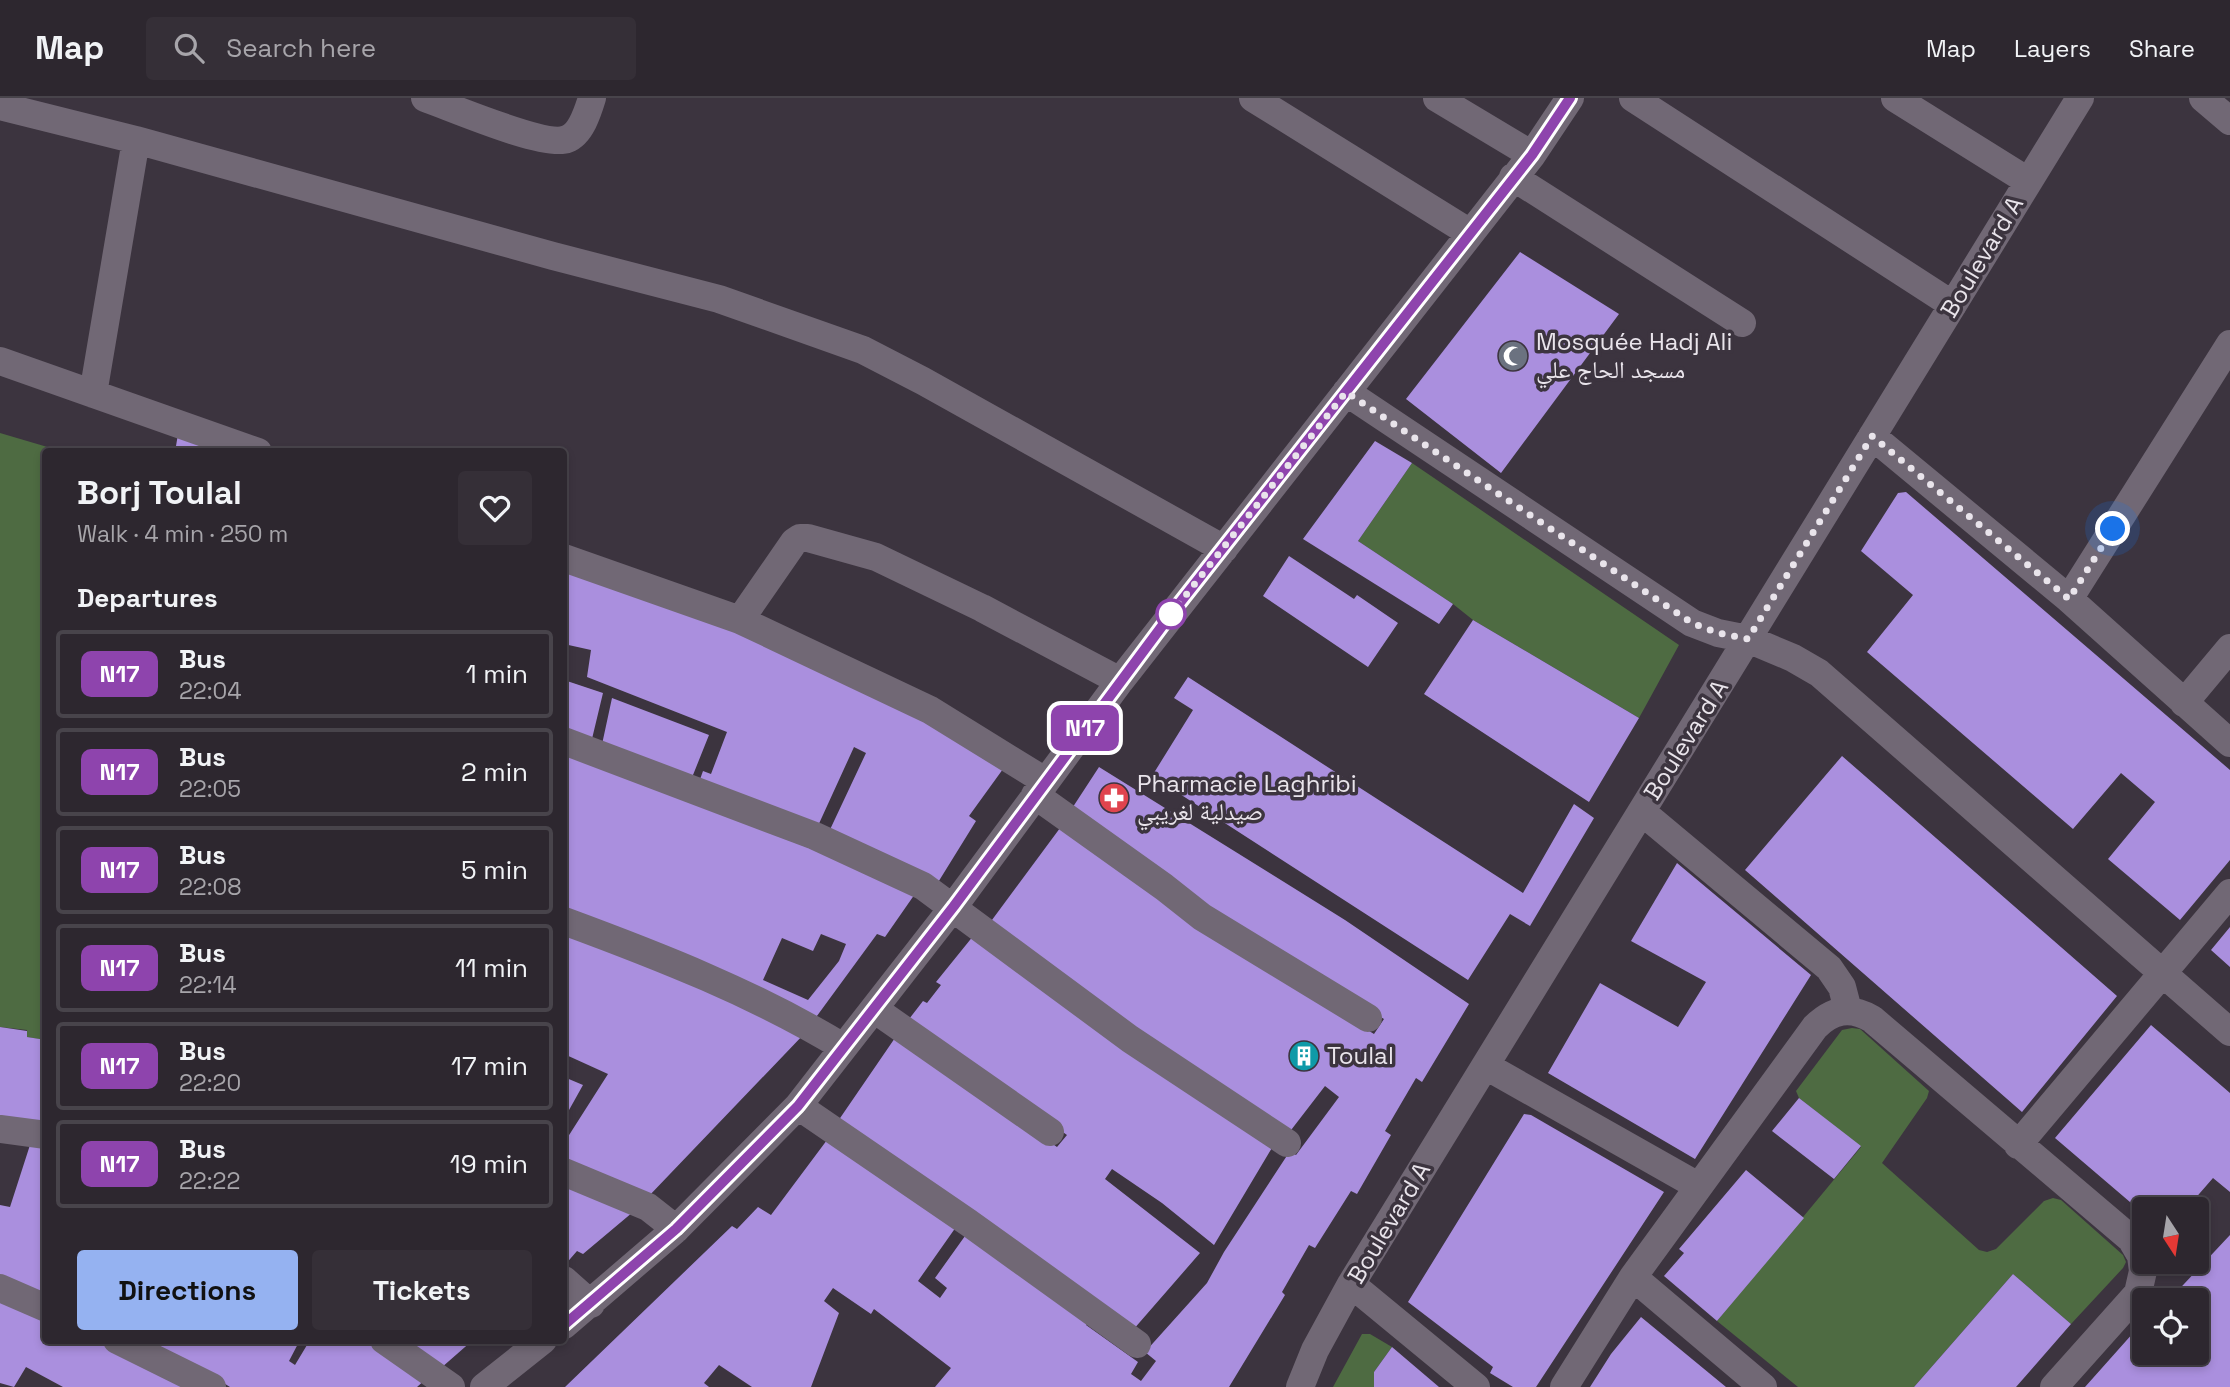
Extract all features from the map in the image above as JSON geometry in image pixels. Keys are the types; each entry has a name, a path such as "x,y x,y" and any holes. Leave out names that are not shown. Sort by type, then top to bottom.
{"street":[{"path":"425,98 530,136 561,141 570,138 578,128 592,98"},
{"path":"1253,98 1470,233"},
{"path":"1437,98 1532,155"},
{"path":"567,1323 676,1229 798,1106 954,906 1120,681 1532,155 1570,98"},
{"path":"1633,98 1953,305"},
{"path":"1895,98 2028,181"},
{"name":"Boulevard A","path":"1300,1387 1315,1350 1352,1284 2080,98"},
{"path":"2203,98 2230,121"},
{"path":"0,106 136,140 553,256 719,299 863,350 1224,549"},
{"path":"93,394 136,140"},
{"path":"1513,177 1742,323"},
{"path":"2069,599 2230,344"},
{"path":"0,361 247,448"},
{"path":"1346,392 1692,623 1718,633 1748,639 1793,657 1819,673 2230,1032"},
{"path":"1872,436 2069,599 2230,743"},
{"path":"740,620 794,542 800,538 808,538 876,557 982,608 1120,681"},
{"path":"567,559 740,620 930,710 1040,788 1202,917 1368,1018"},
{"path":"2184,703 2230,648"},
{"path":"567,742 815,836 923,886 954,906 1130,1039 1287,1143"},
{"path":"1642,812 1829,968 1842,987 1848,1010"},
{"path":"2018,1145 2230,893"},
{"path":"567,922 722,984 805,1024 843,1047"},
{"path":"874,1009 1050,1132"},
{"path":"1564,1387 1633,1278 1815,1027 1835,1012 1848,1010 1872,1019 2131,1239 2141,1256 2143,1272 2138,1293 2054,1387"},
{"path":"1486,1066 1698,1186"},
{"path":"798,1106 969,1223 1137,1344"},
{"path":"0,1129 42,1134"},
{"path":"567,1173 648,1207 676,1229"},
{"path":"1633,1278 1763,1387"},
{"path":"567,1283 591,1304"},
{"path":"1352,1284 1476,1387"},
{"path":"0,1288 42,1306"},
{"path":"125,1344 212,1387"},
{"path":"390,1344 451,1387"},
{"path":"484,1387 539,1344"}],"green space":[{"path":"0,433 51,448 42,448 42,1040 27,1037 27,1030 0,1027"},
{"path":"1412,463 1679,645 1639,718 1473,620 1358,541"},
{"path":"1860,1029 1929,1091 1927,1098 1882,1163 1979,1250 1987,1252 1996,1249 2044,1201 2053,1198 2061,1200 2123,1255 2126,1262 2123,1268 2071,1324 2013,1274 1914,1387 1798,1387 1717,1321 1861,1147 1799,1098 1796,1091 1842,1030"},
{"path":"1362,1334 1370,1334 1392,1347 1374,1372 1374,1387 1333,1387"}],"building":[{"name":"Mosquée Hadj Ali مسجد الحاج علي","path":"1520,252 1619,314 1501,473 1406,399"},
{"path":"178,434 215,448 176,448"},
{"path":"1375,441 1412,463 1358,541 1453,604 1439,624 1303,539"},
{"path":"1906,492 2230,770 2230,860 2180,920 2108,859 2155,802 2121,773 2073,829 1867,652 1913,595 1861,551 1898,493"},
{"path":"1289,556 1354,599 1357,595 1398,623 1368,667 1263,596"},
{"path":"567,569 682,609 898,704 1003,769 969,816 976,821 937,884 827,836 866,753 854,747 817,828 698,785 703,771 711,774 727,732 587,677 591,650 567,645"},
{"path":"1473,620 1639,718 1589,802 1424,694"},
{"path":"1188,677 1523,893 1574,804 1594,818 1530,926 1510,914 1468,980 1152,776 1193,710 1174,698"},
{"path":"567,681 603,693 591,743 567,734"},
{"path":"612,698 709,735 691,780 601,749"},
{"path":"567,756 658,788 917,891 885,937 877,934 814,1020 567,913","holes":["821,934 846,944 839,961 808,1000 763,980 782,938 813,951"]},
{"path":"1842,756 2117,996 2022,1112 1745,870"},
{"name":"Toulal","path":"1099,767 1345,920 1469,1004 1422,1082 1416,1078 1385,1131 1391,1135 1357,1194 1351,1191 1315,1248 1309,1245 1282,1292 1285,1295 1229,1387 935,1387 951,1368 874,1309 871,1314 833,1288 824,1301 839,1313 811,1387 752,1387 719,1365 704,1383 709,1387 565,1387 732,1226 737,1229 758,1207 771,1215 830,1136 956,1227 918,1281 940,1298 947,1288 935,1278 965,1236 1088,1321 1086,1325 1138,1362 1131,1374 1141,1381 1156,1361 1145,1352 1207,1283 1224,1252 1290,1151 1296,1155 1339,1097 1325,1086 1288,1134 989,924 1063,824 1209,934 1374,1034 1384,1019 1204,911 1069,813"},
{"path":"1677,863 1811,975 1695,1159 1548,1073 1600,983 1678,1027 1706,982 1631,941"},
{"path":"2230,927 2230,967 2211,950"},
{"path":"567,929 805,1033 647,1198 567,1162 567,1138 608,1074 567,1055"},
{"path":"974,935 1273,1146 1214,1245 1162,1203 1112,1169 1105,1179 1200,1253 1133,1330 836,1124 897,1035 1057,1147 1067,1135 906,1023 923,1001 927,1003 941,985 936,982"},
{"path":"2151,1025 2230,1093 2230,1192 2213,1178 2196,1197 2132,1197 2132,1204 2055,1138"},
{"path":"0,1027 27,1031 27,1037 42,1039 42,1122 0,1120"},
{"path":"567,1078 583,1085 567,1114"},
{"path":"1799,1098 1861,1146 1834,1179 1772,1131"},
{"path":"1524,1114 1531,1115 1664,1192 1536,1387 1513,1387 1490,1373 1493,1367 1408,1302"},
{"path":"30,1145 42,1146 42,1295 0,1277 0,1205 10,1207"},
{"path":"1746,1170 1804,1218 1717,1321 1664,1276 1684,1253 1679,1249"},
{"path":"567,1183 633,1212 583,1254 577,1251 567,1263"},
{"path":"2230,1235 2230,1387 2085,1387 2132,1334 2132,1365 2209,1365 2209,1288 2180,1288 2193,1274 2209,1274 2209,1257"},
{"path":"2013,1274 2071,1324 2016,1387 1914,1387"},
{"path":"0,1299 42,1319 42,1344 111,1344 196,1387 63,1387 26,1367 14,1387 0,1383"},
{"path":"1641,1317 1726,1387 1590,1387 1611,1354"},
{"path":"150,1344 298,1344 289,1361 295,1365 308,1344 372,1344 427,1378 417,1387 230,1387"},
{"path":"402,1344 468,1344 441,1368"},
{"path":"1392,1347 1439,1387 1374,1387 1374,1372"}],"bus line":[{"name":"N17","path":"567,1323 676,1229 798,1106 954,906 1171,614 1532,155 1570,98"}],"place":[{"name":"Mosquée Hadj Ali مسجد الحاج علي","path":"1513,356"},
{"name":"Pharmacie Laghribi صيدلية لغريبي","path":"1114,798"},
{"name":"Toulal","path":"1304,1056"}],"route":[{"path":"1171,614 1346,392 1692,623 1718,633 1748,639 1872,436 2069,599 2113,529"}]}
